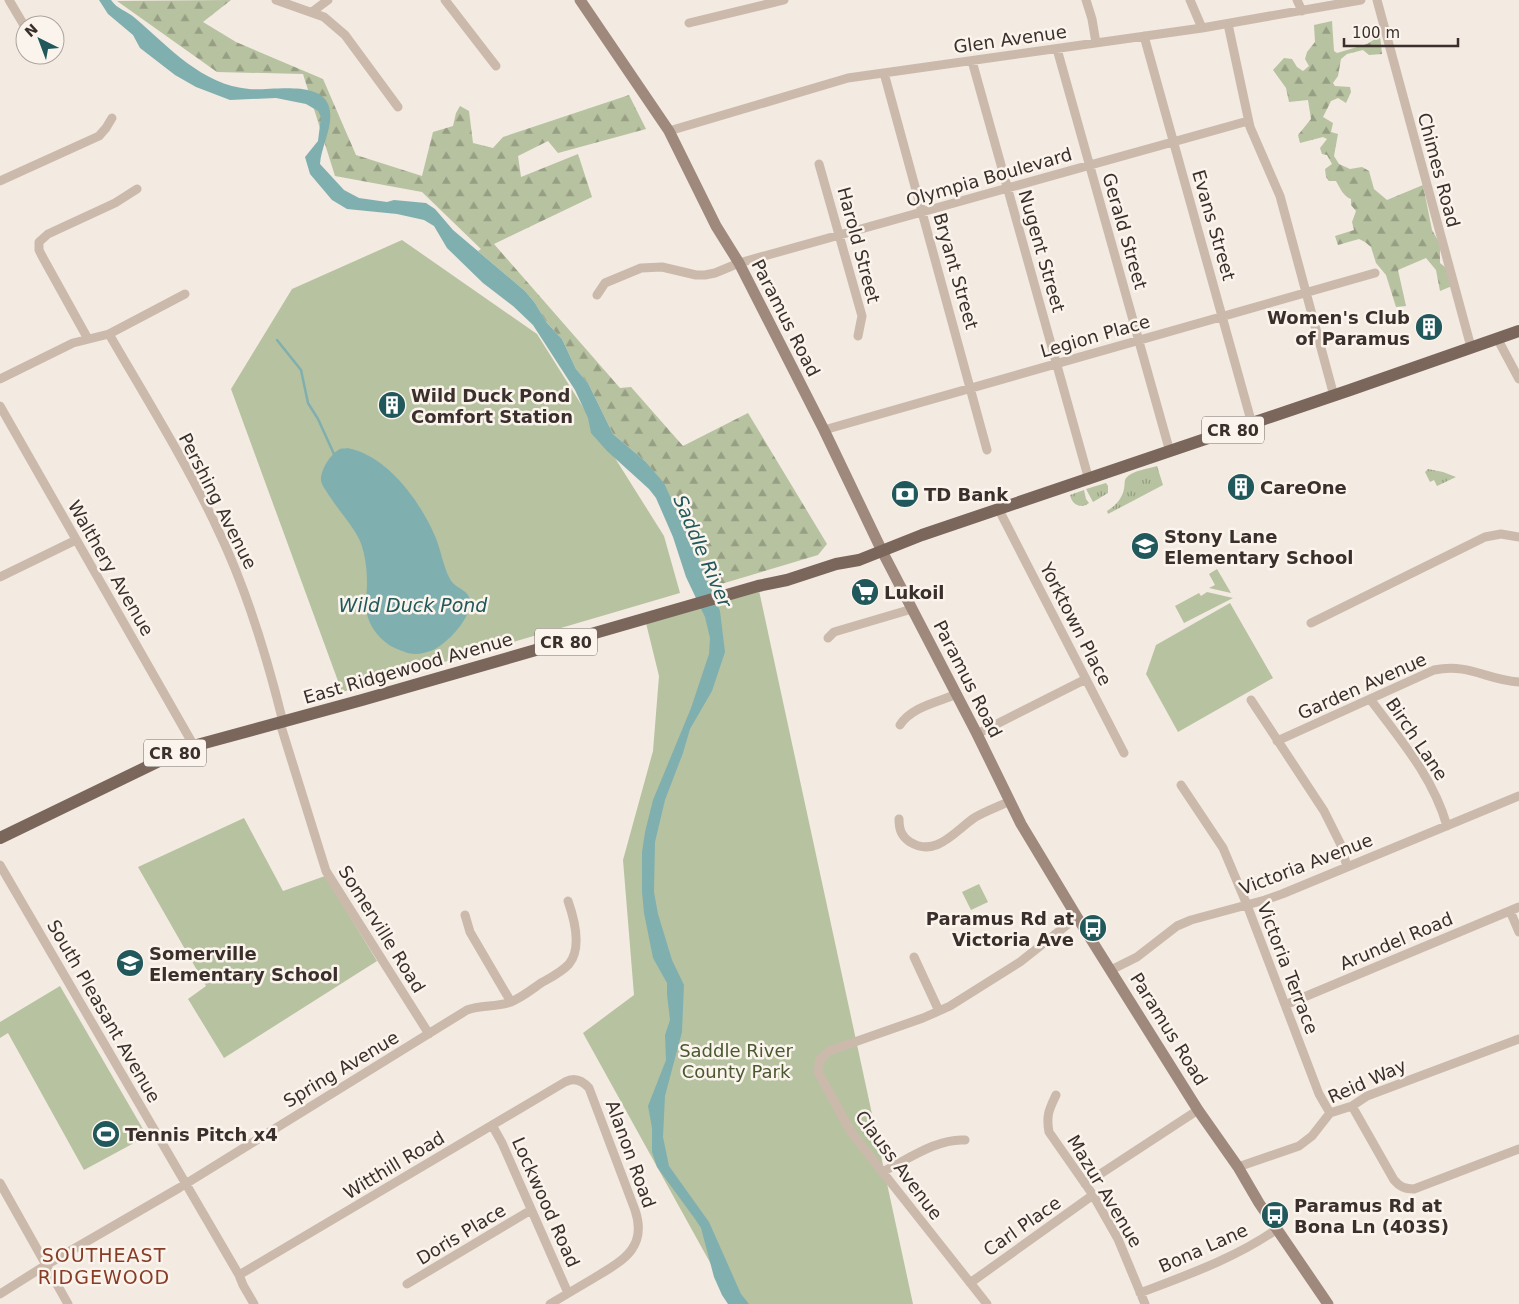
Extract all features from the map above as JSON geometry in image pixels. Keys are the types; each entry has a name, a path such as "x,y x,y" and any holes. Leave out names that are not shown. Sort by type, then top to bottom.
{"main road":[{"name":"Paramus Road","path":"580,0 669,131 716,226 739,264 824,430 882,550 1030,840 1198,1110 1328,1304"},
{"name":"East Ridgewood Avenue","path":"0,838 186,748 729,594 787,580 836,564 859,560 922,535 1334,396 1519,331"}],"street":[{"path":"9,0 18,15"},
{"path":"276,0 312,12 335,26 345,35 398,107"},
{"path":"312,12 328,0"},
{"path":"445,0 496,66"},
{"path":"689,23 784,0"},
{"path":"1086,0 1092,19 1096,43"},
{"path":"1190,0 1202,28"},
{"path":"1297,0 1302,11"},
{"name":"Glen Avenue","path":"669,131 848,78 1202,28 1361,0"},
{"name":"Chimes Road","path":"1377,0 1471,347"},
{"path":"1228,24 1248,121 1280,196 1334,396"},
{"name":"Evans Street","path":"1144,36 1252,424"},
{"name":"Gerald Street","path":"1057,49 1170,452"},
{"name":"Nugent Street","path":"972,61 1088,480"},
{"name":"Bryant Street","path":"884,73 988,450"},
{"path":"0,181 99,136 112,118"},
{"name":"Olympia Boulevard","path":"597,295 605,284 642,268 662,267 696,275 715,273 739,264 1248,121"},
{"name":"Harold Street","path":"819,164 862,316 858,336"},
{"path":"88,339 39,250 39,242 48,234 115,202 137,189"},
{"name":"Legion Place","path":"824,430 1375,272"},
{"path":"0,379 73,343 109,334 185,294"},
{"name":"Pershing Avenue","path":"109,334 200,493 220,532 259,631 282,722"},
{"path":"1497,338 1519,379"},
{"name":"Walthery Avenue","path":"0,406 194,746"},
{"name":"Yorktown Place","path":"999,510 1124,753"},
{"path":"1311,623 1484,537 1501,534 1519,537"},
{"path":"0,577 76,540"},
{"path":"828,638 834,632 912,609"},
{"name":"Garden Avenue","path":"1278,741 1425,673 1446,668 1470,669 1498,679 1519,682"},
{"path":"977,734 1086,679"},
{"path":"900,725 905,717 912,712 957,694"},
{"name":"Birch Lane","path":"1370,699 1425,776 1438,801 1447,826"},
{"path":"1251,700 1324,811 1340,845 1347,867"},
{"name":"Somerville Road","path":"282,722 326,870 429,1034"},
{"name":"Victoria Terrace","path":"1181,785 1223,848 1247,905 1319,1094 1330,1113"},
{"name":"Victoria Avenue","path":"1111,970 1137,957 1177,926 1206,915 1282,894 1519,796"},
{"path":"899,818 899,828 902,835 915,844 931,846 952,837 976,817 1010,801"},
{"name":"South Pleasant Avenue","path":"0,865 239,1275 254,1304"},
{"name":"Spring Avenue","path":"0,1294 185,1184 467,1010 476,1007 498,1006 510,1002 566,968 574,955 576,944 572,913 568,901"},
{"path":"1515,909 1519,932"},
{"name":"Arundel Road","path":"1285,1005 1515,909"},
{"path":"465,915 470,932 510,1002"},
{"name":"Clauss Avenue","path":"987,1304 851,1132 820,1077 818,1066 820,1060 829,1051 939,1012 1020,962 1077,917"},
{"path":"914,957 939,1012"},
{"name":"Reid Way","path":"1238,1167 1299,1146 1306,1142 1330,1113 1352,1106 1367,1096 1519,1039"},
{"name":"Alanon Road","path":"550,1304 628,1255 634,1246 638,1228 635,1210 589,1088 580,1080 574,1079 565,1082"},
{"name":"Witthill Road","path":"239,1275 565,1082"},
{"name":"Mazur Avenue","path":"1056,1094 1048,1110 1049,1132 1093,1196 1118,1239 1145,1304"},
{"path":"1352,1106 1394,1180 1402,1188 1414,1189 1519,1149"},
{"path":"1085,1184 1198,1110"},
{"name":"Lockwood Road","path":"492,1126 502,1142 568,1293"},
{"path":"882,1172 942,1142 965,1140"},
{"path":"0,1183 68,1304"},
{"name":"Carl Place","path":"970,1283 1093,1196"},
{"name":"Doris Place","path":"408,1284 531,1210"},
{"name":"Bona Lane","path":"1140,1293 1223,1259 1258,1242 1277,1229"}],"green space":[{"path":"231,0 203,22 236,42 323,79 356,155 422,176 433,132 453,126 460,106 469,111 473,143 493,148 503,137 629,95 646,129 558,153 548,141 518,156 521,177 578,154 592,197 494,244 620,388 631,387 683,446 748,413 827,544 818,555 711,587 664,484 645,461 613,434 588,383 576,369 562,339 547,323 525,291 478,251 481,249 422,192 335,176 303,74 217,72 117,1"},
{"path":"1332,21 1334,51 1337,53 1367,44 1380,36 1382,54 1369,55 1363,50 1347,54 1341,59 1338,76 1333,83 1335,86 1350,87 1351,92 1346,103 1338,98 1331,101 1323,117 1333,123 1331,132 1338,134 1334,156 1339,164 1350,169 1362,167 1369,171 1374,189 1387,200 1423,185 1432,230 1440,244 1440,263 1445,267 1452,286 1440,291 1436,270 1426,258 1398,270 1406,306 1396,307 1386,275 1376,263 1371,247 1359,239 1338,245 1335,236 1354,230 1352,222 1356,211 1351,205 1351,199 1344,194 1336,181 1329,181 1326,177 1325,169 1332,164 1327,155 1322,154 1320,148 1327,139 1323,137 1300,143 1298,135 1311,119 1308,100 1289,102 1286,88 1273,70 1284,58 1292,59 1297,67 1303,71 1309,66 1305,59 1307,52 1315,42 1314,25"},
{"path":"402,240 537,334 664,536 680,593 342,692 231,389 292,289"},
{"path":"1157,466 1163,485 1108,514 1107,511 1122,496 1125,480 1129,475"},
{"path":"1428,469 1456,477 1437,486 1434,480 1430,482 1425,472"},
{"path":"1106,483 1108,493 1093,502 1086,489"},
{"path":"1084,490 1089,503 1083,506 1075,504 1070,495"},
{"path":"1217,569 1231,593 1209,588 1215,585 1209,574"},
{"name":"Saddle River County Park","path":"758,586 913,1304 733,1304 583,1033 634,995 623,860 653,751 659,676 645,619"},
{"path":"1207,592 1233,598 1184,623 1175,606 1199,593 1201,596"},
{"path":"1230,603 1273,678 1178,732 1146,674 1156,645"},
{"path":"244,818 283,891 325,876 377,961 224,1058 188,999 206,986 138,867"},
{"path":"979,884 988,902 971,910 962,892"},
{"path":"60,986 147,1136 84,1170 8,1033 0,1038 0,1022"}],"water":[{"path":"99,0 111,0 187,63 216,80 232,86 249,89 304,89 323,97 328,104 330,119 320,164 344,190 359,198 387,202 394,200 426,203 435,209 453,230 525,291 547,323 562,339 576,369 588,383 613,434 645,461 664,483 702,565 720,611 725,652 712,691 690,729 665,800 655,842 654,892 658,914 672,960 684,985 682,1032 665,1096 663,1137 669,1166 709,1222 741,1294 749,1304 728,1304 722,1295 714,1277 701,1228 657,1167 652,1152 652,1128 648,1106 666,1060 665,1035 670,1020 667,983 653,958 644,913 642,852 653,800 691,708 709,654 710,638 705,617 686,577 673,537 656,498 591,433 588,418 575,390 533,325 513,306 483,283 447,248 434,226 424,220 397,214 347,209 332,200 310,174 305,157 318,141 321,117 318,111 306,104 276,98 230,100 196,87 175,75 140,48 133,35 108,14"},
{"name":"Wild Duck Pond","path":"347,448 362,452 376,460 411,495 429,522 450,579 469,596 470,606 458,629 445,642 433,650 415,654 397,649 385,642 375,632 368,619 366,605 367,572 362,546 321,481 322,472 329,459 336,451"}],"waterway":[{"path":"277,340 301,370 308,403 318,419 334,454"}],"place":[{"name":"Women's Club of Paramus","path":"1429,327"},
{"name":"Wild Duck Pond Comfort Station","path":"392,405"},
{"name":"CareOne","path":"1241,487"},
{"name":"TD Bank","path":"905,494"},
{"name":"Stony Lane Elementary School","path":"1145,546"},
{"name":"Lukoil","path":"865,592"},
{"name":"Paramus Rd at Victoria Ave","path":"1093,928"},
{"name":"Somerville Elementary School","path":"130,963"},
{"name":"Tennis Pitch x4","path":"106,1134"},
{"name":"Paramus Rd at Bona Ln (403S)","path":"1275,1215"}],"district":[{"name":"SOUTHEAST RIDGEWOOD","path":"104,1266"}],"water label":[{"name":"Saddle River","path":"703,551"}]}
